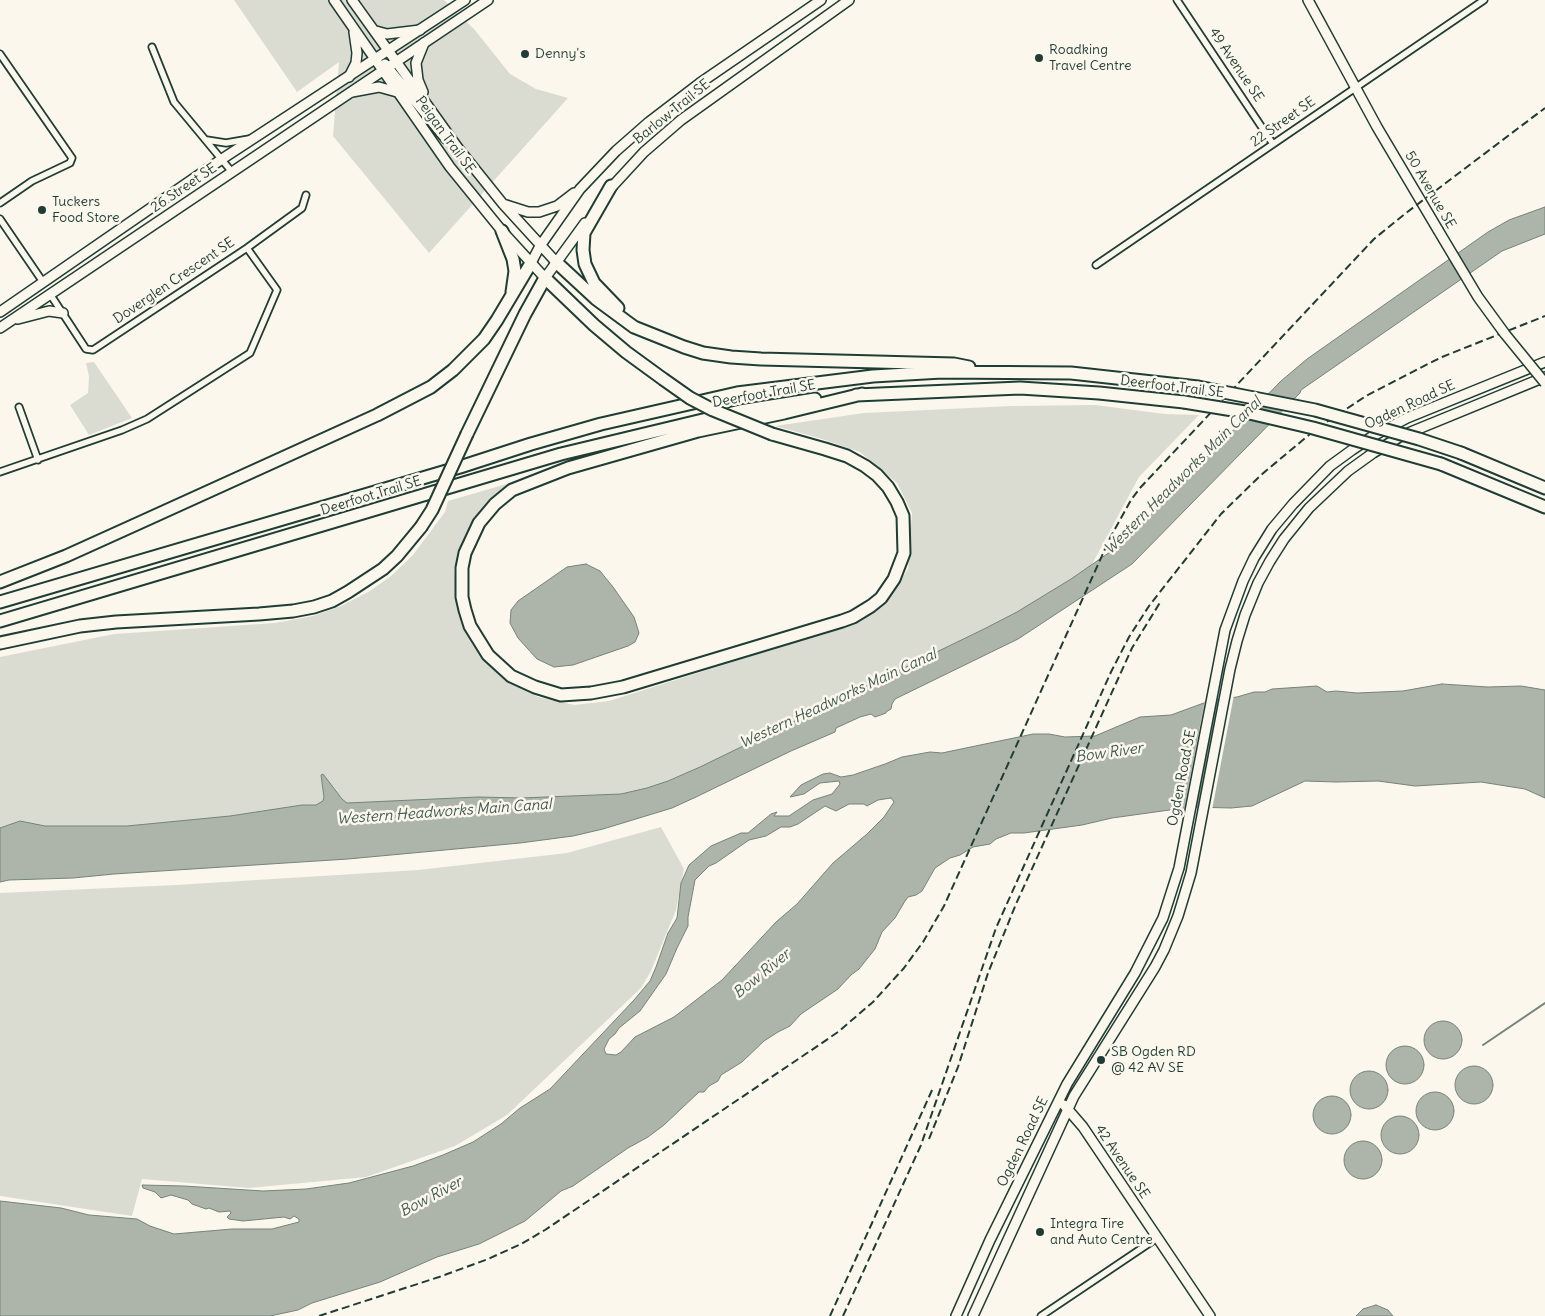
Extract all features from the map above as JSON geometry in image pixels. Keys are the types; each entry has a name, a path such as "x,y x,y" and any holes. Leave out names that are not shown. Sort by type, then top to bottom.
{"highway":[{"path":"612,186 584,233 583,250 585,264 594,283 601,292 616,306 651,332"},
{"path":"502,231 513,259 515,271 511,298"},
{"path":"556,262 577,283 617,316 634,327 703,353 731,358 954,364 993,371"},
{"path":"0,582 104,539 377,415 410,398 438,381 470,354 484,339 531,263"},
{"path":"0,643 80,626 116,622 293,611 332,601 348,592 382,569 397,556 421,527 432,510 525,314 545,278 594,325 626,352 690,398 713,410 772,434 847,456 865,466 888,487 903,516 904,553 894,579 881,598 853,617 623,687 599,692 561,694 540,689 511,676 488,655 470,626 462,591 462,568 465,552 478,523 495,504 512,490 535,479 698,431 784,413 862,394"},
{"name":"Deerfoot Trail SE","path":"0,602 460,467 531,444 647,413 737,393 917,372 1071,373 1198,386 1315,410 1383,428 1462,453 1545,488"},
{"name":"Deerfoot Trail SE","path":"0,621 561,454 740,411 805,400 862,394 1020,388 1099,393 1184,402 1244,412 1313,428 1441,464 1545,507"}],"street":[{"path":"334,0 376,60 382,61 385,68 447,141 458,148"},
{"name":"Peigan Trail SE","path":"352,0 458,148 503,204 556,262"},
{"name":"26 Street SE","path":"0,312 222,159 465,0"},
{"name":"26 Street SE","path":"0,328 352,92 396,60 488,0"},
{"name":"Barlow Trail SE","path":"531,263 540,246 580,189 616,151 663,111 700,83 821,0"},
{"name":"Barlow Trail SE","path":"545,278 612,186 644,152 681,120 849,0"},
{"name":"49 Avenue SE","path":"1177,0 1273,144"},
{"name":"50 Avenue SE","path":"1308,0 1355,88 1478,297 1509,340 1545,384"},
{"name":"22 Street SE","path":"1096,264 1484,0"},
{"path":"349,77 357,59 354,29"},
{"path":"376,31 387,34 420,30"},
{"path":"424,43 416,63 416,72 428,104"},
{"path":"152,47 174,102 232,172"},
{"path":"0,54 72,158 70,163 32,181 0,203"},
{"name":"Peigan Trail SE","path":"385,68 397,92 450,167 502,231 545,278"},
{"path":"352,92 382,87 397,92"},
{"path":"207,140 226,143 253,139"},
{"path":"503,204 528,212 539,212 557,206 580,189"},
{"path":"247,248 302,208 306,195"},
{"path":"0,219 50,294"},
{"name":"Doverglen Crescent SE","path":"0,472 122,430 148,419 250,353 277,290 247,248 94,350 86,349 50,294"},
{"path":"11,320 50,312 63,313"},
{"name":"Ogden Road SE","path":"956,1316 990,1240 1060,1099 1135,973 1163,918 1179,868 1225,630 1243,581 1254,558 1272,529 1307,489 1330,466 1373,436 1407,418 1545,362"},
{"name":"Ogden Road SE","path":"973,1316 1074,1096 1155,967 1178,916 1191,873 1237,641 1258,583 1284,540 1309,508 1328,489 1348,471 1373,453 1401,436 1545,377"},
{"path":"19,407 38,460"},
{"name":"42 Avenue SE","path":"1060,1099 1082,1127 1210,1316"},
{"path":"1040,1316 1157,1238"}],"shaded area":[{"path":"234,0 444,0 474,29 510,74 536,89 568,98 429,253 333,136 339,62 297,92"},
{"path":"94,362 132,418 89,435 70,405 88,393 89,377 86,363"},
{"path":"1095,405 1165,414 1199,415 1139,477 1084,579 998,630 646,795 0,834 0,657 114,634 275,623 313,616 341,606 370,591 391,576 413,555 445,512 448,501 510,483 492,497 477,517 462,542 454,569 458,608 472,644 501,676 538,697 574,705 609,701 862,621 889,598 908,569 912,513 897,483 860,452 775,426 864,413 1011,406"},
{"path":"661,827 684,869 676,910 651,971 641,988 507,1115 455,1146 366,1177 249,1188 142,1179 132,1216 0,1196 0,893 176,885 418,870 567,853"}],"water":[{"name":"Western Headworks Main Canal","path":"1545,207 1545,234 1502,251 1301,390 1132,564 1018,639 895,699 891,709 886,713 875,717 871,714 860,717 836,728 835,732 672,808 573,836 520,843 348,859 0,882 0,828 20,821 45,826 127,826 230,816 302,805 316,805 323,801 324,797 321,775 323,774 347,803 478,797 521,798 621,794 668,781 984,629 1017,612 1071,579 1123,543 1281,381 1307,359 1488,232 1509,220"},
{"path":"586,564 600,571 613,587 634,617 639,633 635,642 628,646 573,665 554,667 537,659 518,638 510,623 511,610 518,601 567,567"},
{"name":"Bow River","path":"1442,684 1488,687 1521,686 1545,690 1545,798 1525,789 1481,782 1415,786 1378,781 1305,781 1252,806 1231,808 1191,807 1112,818 1082,825 1011,833 996,839 990,844 973,847 935,868 922,891 908,897 895,918 882,932 875,949 859,969 838,989 801,1014 790,1026 764,1041 742,1062 721,1075 718,1081 709,1086 704,1092 699,1092 664,1125 573,1186 561,1191 525,1221 479,1244 437,1257 380,1282 312,1303 298,1310 270,1316 0,1316 0,1201 61,1208 89,1215 137,1219 150,1226 174,1234 232,1229 272,1229 299,1222 299,1219 294,1216 290,1219 284,1217 243,1221 229,1219 227,1217 231,1213 230,1211 219,1212 209,1208 206,1209 192,1204 188,1200 171,1195 161,1198 155,1192 143,1188 142,1185 263,1191 306,1189 349,1183 413,1166 443,1155 473,1142 501,1124 520,1108 550,1089 650,981 668,933 677,918 681,883 689,865 711,846 741,833 748,833 771,814 777,812 774,816 789,816 813,800 832,794 840,784 839,781 820,783 804,794 790,797 801,785 823,774 830,773 841,777 853,775 902,757 930,752 942,753 1033,734 1065,737 1095,736 1140,717 1171,715 1212,700 1237,697 1254,692 1265,692 1272,689 1317,686 1327,692 1403,691","holes":["891,798 894,802 884,817 833,863 797,904 776,922 722,980 674,1017 635,1037 621,1052 616,1055 606,1054 604,1049 609,1039 640,1011 666,974 688,926 695,880 709,866 749,840 766,836 781,827 790,827 798,824 825,806 836,811 849,804 864,804 867,806 878,800"]},
{"path":"1443,1021 1457,1026 1462,1040 1457,1054 1443,1059 1429,1054 1424,1040 1429,1026"},
{"path":"1405,1046 1419,1051 1424,1065 1419,1079 1405,1084 1391,1079 1386,1065 1391,1051"},
{"path":"1474,1066 1487,1072 1493,1085 1487,1098 1474,1104 1461,1098 1455,1085 1461,1072"},
{"path":"1369,1071 1383,1076 1388,1090 1383,1104 1369,1109 1355,1104 1350,1090 1355,1076"},
{"path":"1435,1092 1449,1097 1454,1111 1449,1125 1435,1130 1421,1125 1416,1111 1421,1097"},
{"path":"1332,1096 1346,1101 1351,1115 1346,1129 1332,1134 1318,1129 1313,1115 1318,1101"},
{"path":"1400,1116 1414,1121 1419,1135 1414,1149 1400,1154 1386,1149 1381,1135 1386,1121"},
{"path":"1363,1141 1377,1146 1382,1160 1377,1174 1363,1179 1349,1174 1344,1160 1349,1146"},
{"path":"1376,1305 1388,1310 1393,1316 1356,1316 1363,1309"}],"pier":[{"path":"1234,695 1212,810 1198,810 1220,696"},
{"path":"1216,697 1195,810 1184,810 1205,700"}],"waterway":[{"path":"1483,1045 1545,1003"}],"railway":[{"path":"319,1316 439,1277 488,1259 521,1244 545,1230 838,1032 873,1002 904,968 923,942 944,906 1110,538 1131,500 1140,488 1374,239 1545,108"},
{"path":"843,1316 921,1145 996,928 1111,672 1129,637 1149,606 1221,514 1261,475 1316,429 1366,396 1442,357 1545,316"},
{"path":"929,1139 958,1067 988,973 1016,904 1132,648 1161,601"},
{"path":"830,1316 933,1088"}],"place":[{"name":"Denny's","path":"525,54"},
{"name":"Roadking Travel Centre","path":"1039,58"},
{"name":"Tuckers Food Store","path":"42,210"},
{"name":"SB Ogden RD @ 42 AV SE","path":"1101,1060"},
{"name":"Integra Tire and Auto Centre","path":"1040,1232"}]}
